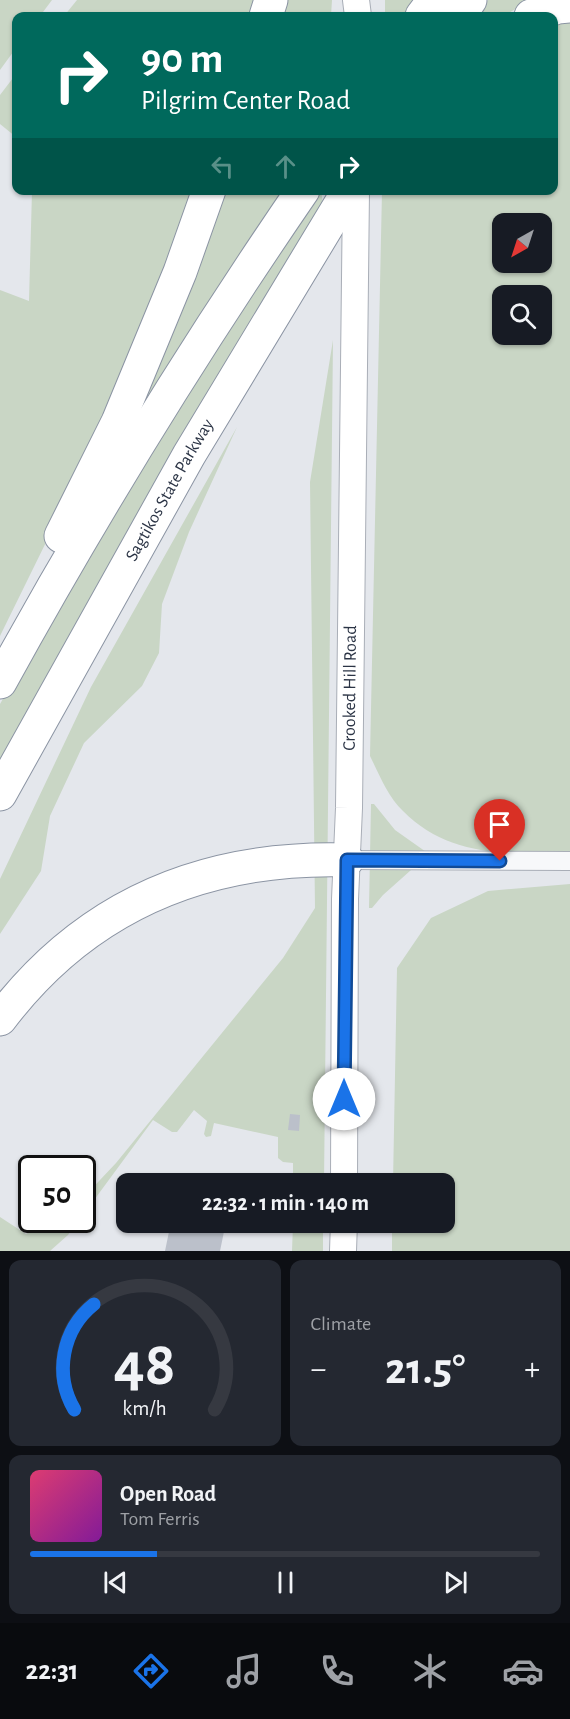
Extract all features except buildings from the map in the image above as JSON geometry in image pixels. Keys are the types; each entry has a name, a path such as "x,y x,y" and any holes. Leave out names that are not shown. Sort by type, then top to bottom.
{"highway":[{"path":"543,12 570,6"},
{"path":"0,667 23,610 118,422 180,272 207,195"},
{"path":"0,682 49,592 177,383 300,195"},
{"name":"Sagtikos State Parkway","path":"1,792 183,465 349,195"},
{"path":"0,1019 33,978 91,929 159,892 231,868 306,860 347,860"}],"main road":[{"name":"Crooked Hill Road","path":"344,1173 355,296 349,195"},
{"path":"343,1251 344,1233"}],"street":[{"path":"347,860 570,861"}],"green space":[{"path":"0,0 52,0 43,12 12,12 12,54 0,70"},
{"path":"77,0 261,0 256,12 67,12"},
{"path":"280,0 332,0 331,12 276,12"},
{"path":"385,0 416,0 407,12 385,12"},
{"path":"488,0 545,0 519,7 510,12 480,12"},
{"path":"570,13 570,853 503,853 460,845 421,826 403,811 384,785 370,756 382,195 558,195 558,16"},
{"path":"12,79 12,134 0,124 0,95"},
{"path":"32,195 193,195 111,410 0,636 0,290 29,301"},
{"path":"216,195 286,195 138,424 129,416"},
{"path":"315,195 322,195 323,203 0,763 0,704 85,556"},
{"path":"333,340 324,1173 293,1173 293,1163 283,1162 278,1158 278,1137 214,1123 211,1136 206,1137 204,1134 207,1121 194,1110 177,1132 172,1132 153,1120 96,1197 96,1184 116,1163 283,958 315,908 310,482"},
{"path":"237,427 189,532 162,604 159,653 142,686 84,743 50,816 41,871 0,934 0,879 91,687"},
{"path":"371,804 374,804 395,830 429,854 383,895 372,908 369,908"},
{"path":"570,884 570,1251 392,1251 392,1233 455,1233 455,1173 393,1173 397,968 431,918 488,891"},
{"path":"0,1217 18,1229 18,1233 69,1233 50,1251 0,1251"},
{"path":"293,1233 323,1233 323,1251 292,1251"}],"route":[{"path":"344,1099 347,860 500,861"}]}
